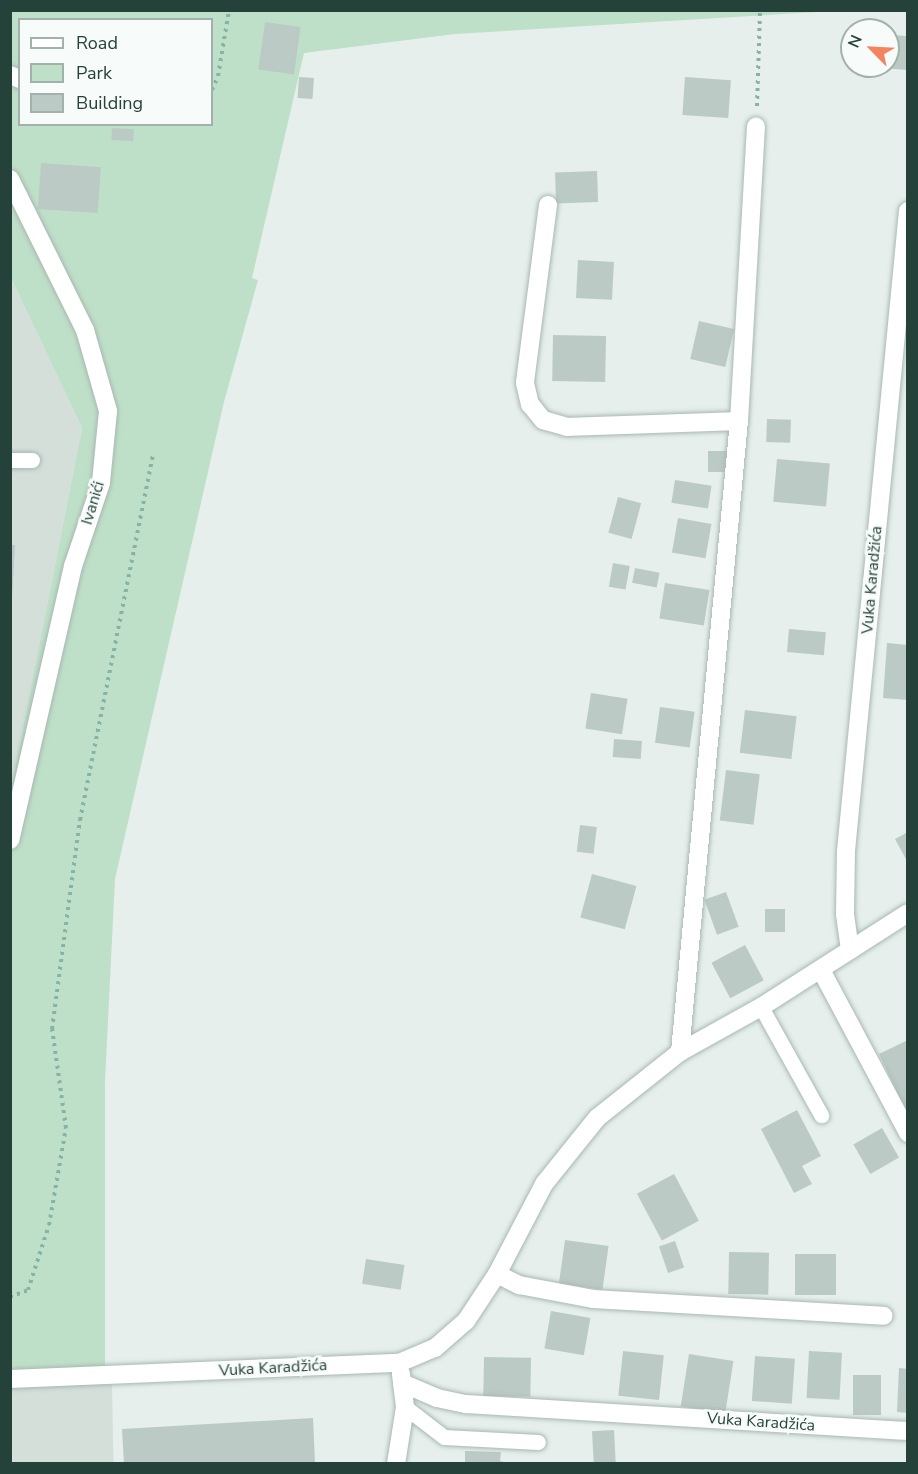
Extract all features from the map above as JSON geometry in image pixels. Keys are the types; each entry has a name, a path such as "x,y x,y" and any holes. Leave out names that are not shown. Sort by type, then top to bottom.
{"street":[{"path":"680,1052 739,421 756,126"},
{"name":"Ivanići","path":"10,179 85,330 108,411 101,483 73,566 10,840"},
{"path":"548,205 525,383 530,404 543,420 567,427 739,421"},
{"name":"Vuka Karadžića","path":"850,950 845,914 846,851 908,211"},
{"name":"Vuka Karadžića","path":"10,1379 399,1363 435,1348 466,1321 497,1274 544,1184 562,1158 597,1118 680,1052 761,1007 908,913"},
{"path":"821,970 908,1133"},
{"path":"497,1274 519,1285 593,1299 884,1316"},
{"path":"396,1464 405,1407 399,1363"},
{"name":"Vuka Karadžića","path":"402,1383 437,1398 466,1404 908,1431"}],"lane":[{"path":"10,460 32,460"},
{"path":"761,1007 821,1115"},
{"path":"405,1407 444,1437 538,1442"}],"path":[{"path":"213,88 218,76 229,10"},
{"path":"756,126 760,10"},
{"path":"10,1297 28,1290 49,1225 64,1139 52,1029 80,820 153,455"}],"shaded area":[{"path":"11,278 82,428 11,788"},
{"path":"112,1381 113,1463 12,1464 11,1383"}],"green space":[{"path":"11,11 834,11 455,34 304,53 252,278 258,280 224,402 115,879 105,1082 105,1382 11,1388 11,788 82,428 11,278"}],"building":[{"path":"265,22 301,27 294,75 258,70"},
{"path":"900,36 908,36 908,70 900,69"},
{"path":"299,77 314,78 312,99 298,98"},
{"path":"685,77 731,80 728,118 682,115"},
{"path":"112,128 134,129 133,141 111,140"},
{"path":"41,163 101,167 98,213 38,209"},
{"path":"597,171 598,202 556,203 555,172"},
{"path":"578,260 614,262 612,300 576,298"},
{"path":"699,321 734,329 725,367 690,359"},
{"path":"553,335 606,336 605,382 552,381"},
{"path":"767,419 791,420 790,443 766,442"},
{"path":"708,451 728,451 728,472 708,472"},
{"path":"777,459 830,464 826,506 773,502"},
{"path":"675,480 712,486 708,509 671,503"},
{"path":"618,497 641,503 632,539 608,533"},
{"path":"678,518 711,524 705,558 672,552"},
{"path":"10,545 15,545 12,598 10,598"},
{"path":"613,563 630,566 626,590 609,587"},
{"path":"635,568 660,573 657,587 632,583"},
{"path":"665,583 709,590 704,626 659,619"},
{"path":"789,629 826,632 824,655 787,652"},
{"path":"887,643 908,645 908,700 883,698"},
{"path":"591,693 628,699 622,734 585,729"},
{"path":"660,707 695,712 690,748 655,743"},
{"path":"745,710 797,716 791,759 740,753"},
{"path":"614,739 642,741 641,759 613,757"},
{"path":"726,770 760,774 754,825 720,821"},
{"path":"580,825 597,827 594,854 577,852"},
{"path":"908,832 908,863 895,839"},
{"path":"592,874 636,886 625,929 580,917"},
{"path":"726,892 739,927 717,935 704,900"},
{"path":"765,909 785,909 785,932 765,932"},
{"path":"745,945 764,980 730,998 711,963"},
{"path":"908,1040 908,1115 879,1054"},
{"path":"797,1110 821,1156 802,1166 812,1184 794,1193 761,1129"},
{"path":"882,1128 899,1157 870,1174 853,1144"},
{"path":"674,1174 699,1221 662,1241 637,1194"},
{"path":"565,1240 609,1246 602,1290 559,1284"},
{"path":"675,1241 684,1267 668,1273 659,1247"},
{"path":"729,1252 769,1253 768,1295 728,1294"},
{"path":"795,1254 836,1254 836,1295 795,1295"},
{"path":"366,1259 405,1265 401,1290 362,1284"},
{"path":"551,1311 590,1318 584,1355 544,1348"},
{"path":"623,1351 664,1355 659,1400 618,1396"},
{"path":"809,1351 842,1353 839,1400 807,1398"},
{"path":"689,1354 733,1361 725,1413 681,1406"},
{"path":"755,1356 795,1359 792,1404 752,1401"},
{"path":"484,1357 531,1358 530,1397 483,1396"},
{"path":"899,1368 908,1369 908,1413 897,1412"},
{"path":"853,1375 881,1375 881,1415 853,1415"},
{"path":"313,1418 315,1464 124,1464 122,1429"},
{"path":"614,1430 616,1464 594,1464 592,1431"},
{"path":"465,1451 501,1452 500,1461 512,1464 465,1464"}]}
